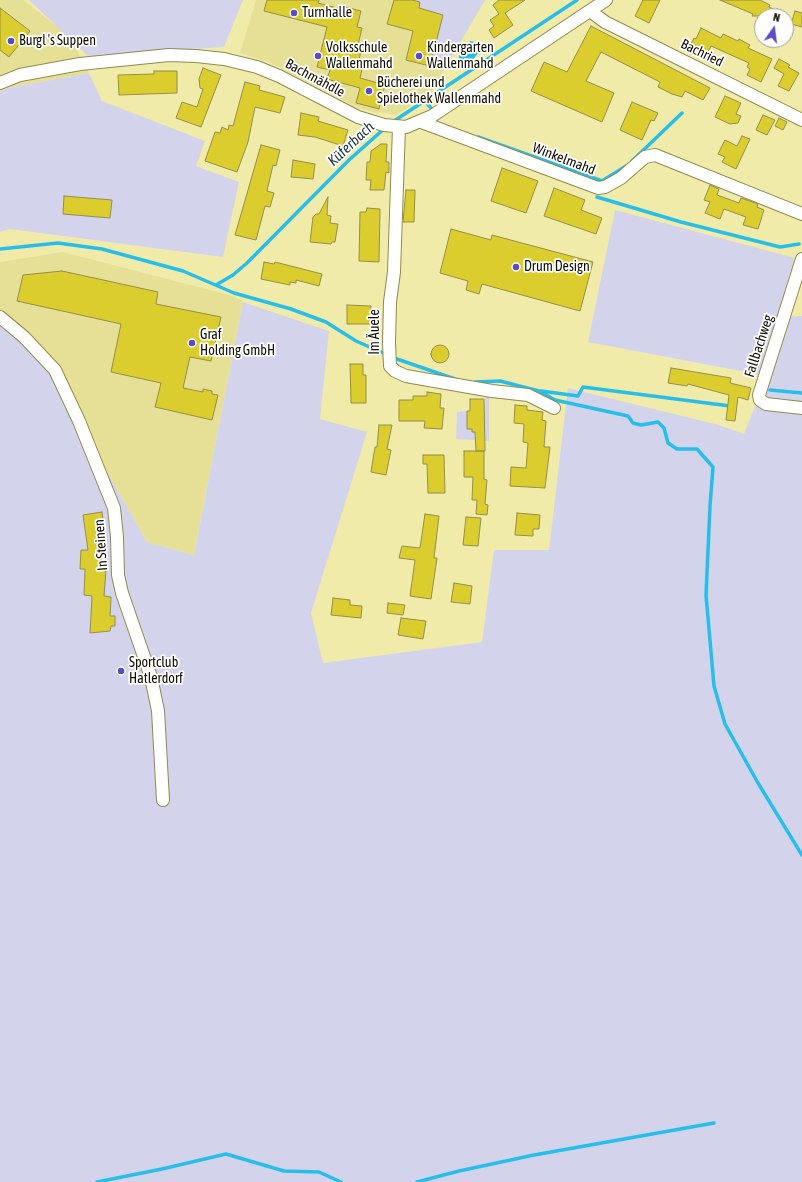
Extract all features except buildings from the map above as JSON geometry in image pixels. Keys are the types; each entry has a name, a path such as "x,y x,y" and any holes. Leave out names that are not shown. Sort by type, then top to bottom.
{"street":[{"path":"392,127 412,126 421,122 606,0"},
{"name":"Bachried","path":"590,11 604,22 802,120"},
{"name":"Bachmähdle","path":"0,83 20,75 80,64 169,55 196,56 230,60 257,66 358,117 392,127"},
{"name":"Winkelmahd","path":"421,122 598,188 605,187 621,178 645,157 655,155 802,214"},
{"name":"Im Äuele","path":"392,127 394,272 390,302 389,343 390,362 395,372 406,376 492,391 528,395 554,408"},
{"name":"Fallbachweg","path":"802,259 759,395 760,400 766,404 802,408"},
{"name":"In Steinen","path":"0,318 24,337 55,370 84,434 114,508 117,537 118,575 122,593 151,676 158,710 162,800"}],"shaded area":[{"path":"0,0 23,0 70,36 89,73 7,88 0,92"},
{"path":"29,0 243,0 224,47 88,56"},
{"name":"Volksschule Wallenmahd","path":"256,0 485,0 430,94 396,115 381,112 377,113 356,107 271,63 240,53"},
{"path":"412,0 485,0 444,70 430,66 443,15 419,8 420,2"},
{"path":"89,73 102,101 205,141 196,166 239,182 223,257 10,229 0,232 0,92 7,88"},
{"path":"615,210 795,258 777,317 802,316 802,1182 0,1182 0,322 46,364 147,542 194,555 243,302 329,331 320,419 367,432 311,613 323,663 482,642 494,550 549,550 568,388 719,425 744,434 767,376 588,342"},
{"path":"63,252 233,296 243,302 194,555 147,542 46,364 0,322 0,262"},
{"path":"465,392 489,396 489,441 456,439 457,412 467,411 467,429 485,429 485,396"}],"water":[{"path":"470,41 480,43 482,48 468,66 462,66 458,63 459,56"}],"waterway":[{"name":"Küferbach","path":"391,123 577,0"},
{"path":"425,101 431,108"},
{"path":"632,161 682,113"},
{"name":"Küferbach","path":"216,285 233,275 247,263 349,160 385,128"},
{"path":"478,137 602,181 626,166"},
{"path":"597,197 681,222 780,247 799,244"},
{"path":"0,249 58,243 102,249 183,271 234,293 291,309 326,322 356,341 397,359 455,379"},
{"path":"475,382 500,381 539,391 555,400 628,416 633,423 641,425 658,422 664,428 668,443 677,449 697,449 713,467 706,595 714,686 725,724 758,783 802,855"},
{"path":"541,391 578,396 583,387 730,406"},
{"path":"770,390 802,393"},
{"path":"417,1182 459,1171 534,1155 714,1123"},
{"path":"97,1182 226,1154 284,1171 319,1172 341,1182"}],"place":[{"name":"Turnhalle","path":"294,13"},
{"name":"Burgl 's Suppen","path":"11,41"},
{"name":"Volksschule Wallenmahd","path":"318,56"},
{"name":"Kindergarten Wallenmahd","path":"419,56"},
{"name":"Bücherei und Spielothek Wallenmahd","path":"369,91"},
{"name":"Drum Design","path":"516,267"},
{"name":"Graf Holding GmbH","path":"192,343"},
{"name":"Sportclub Hatlerdorf","path":"121,671"}]}
